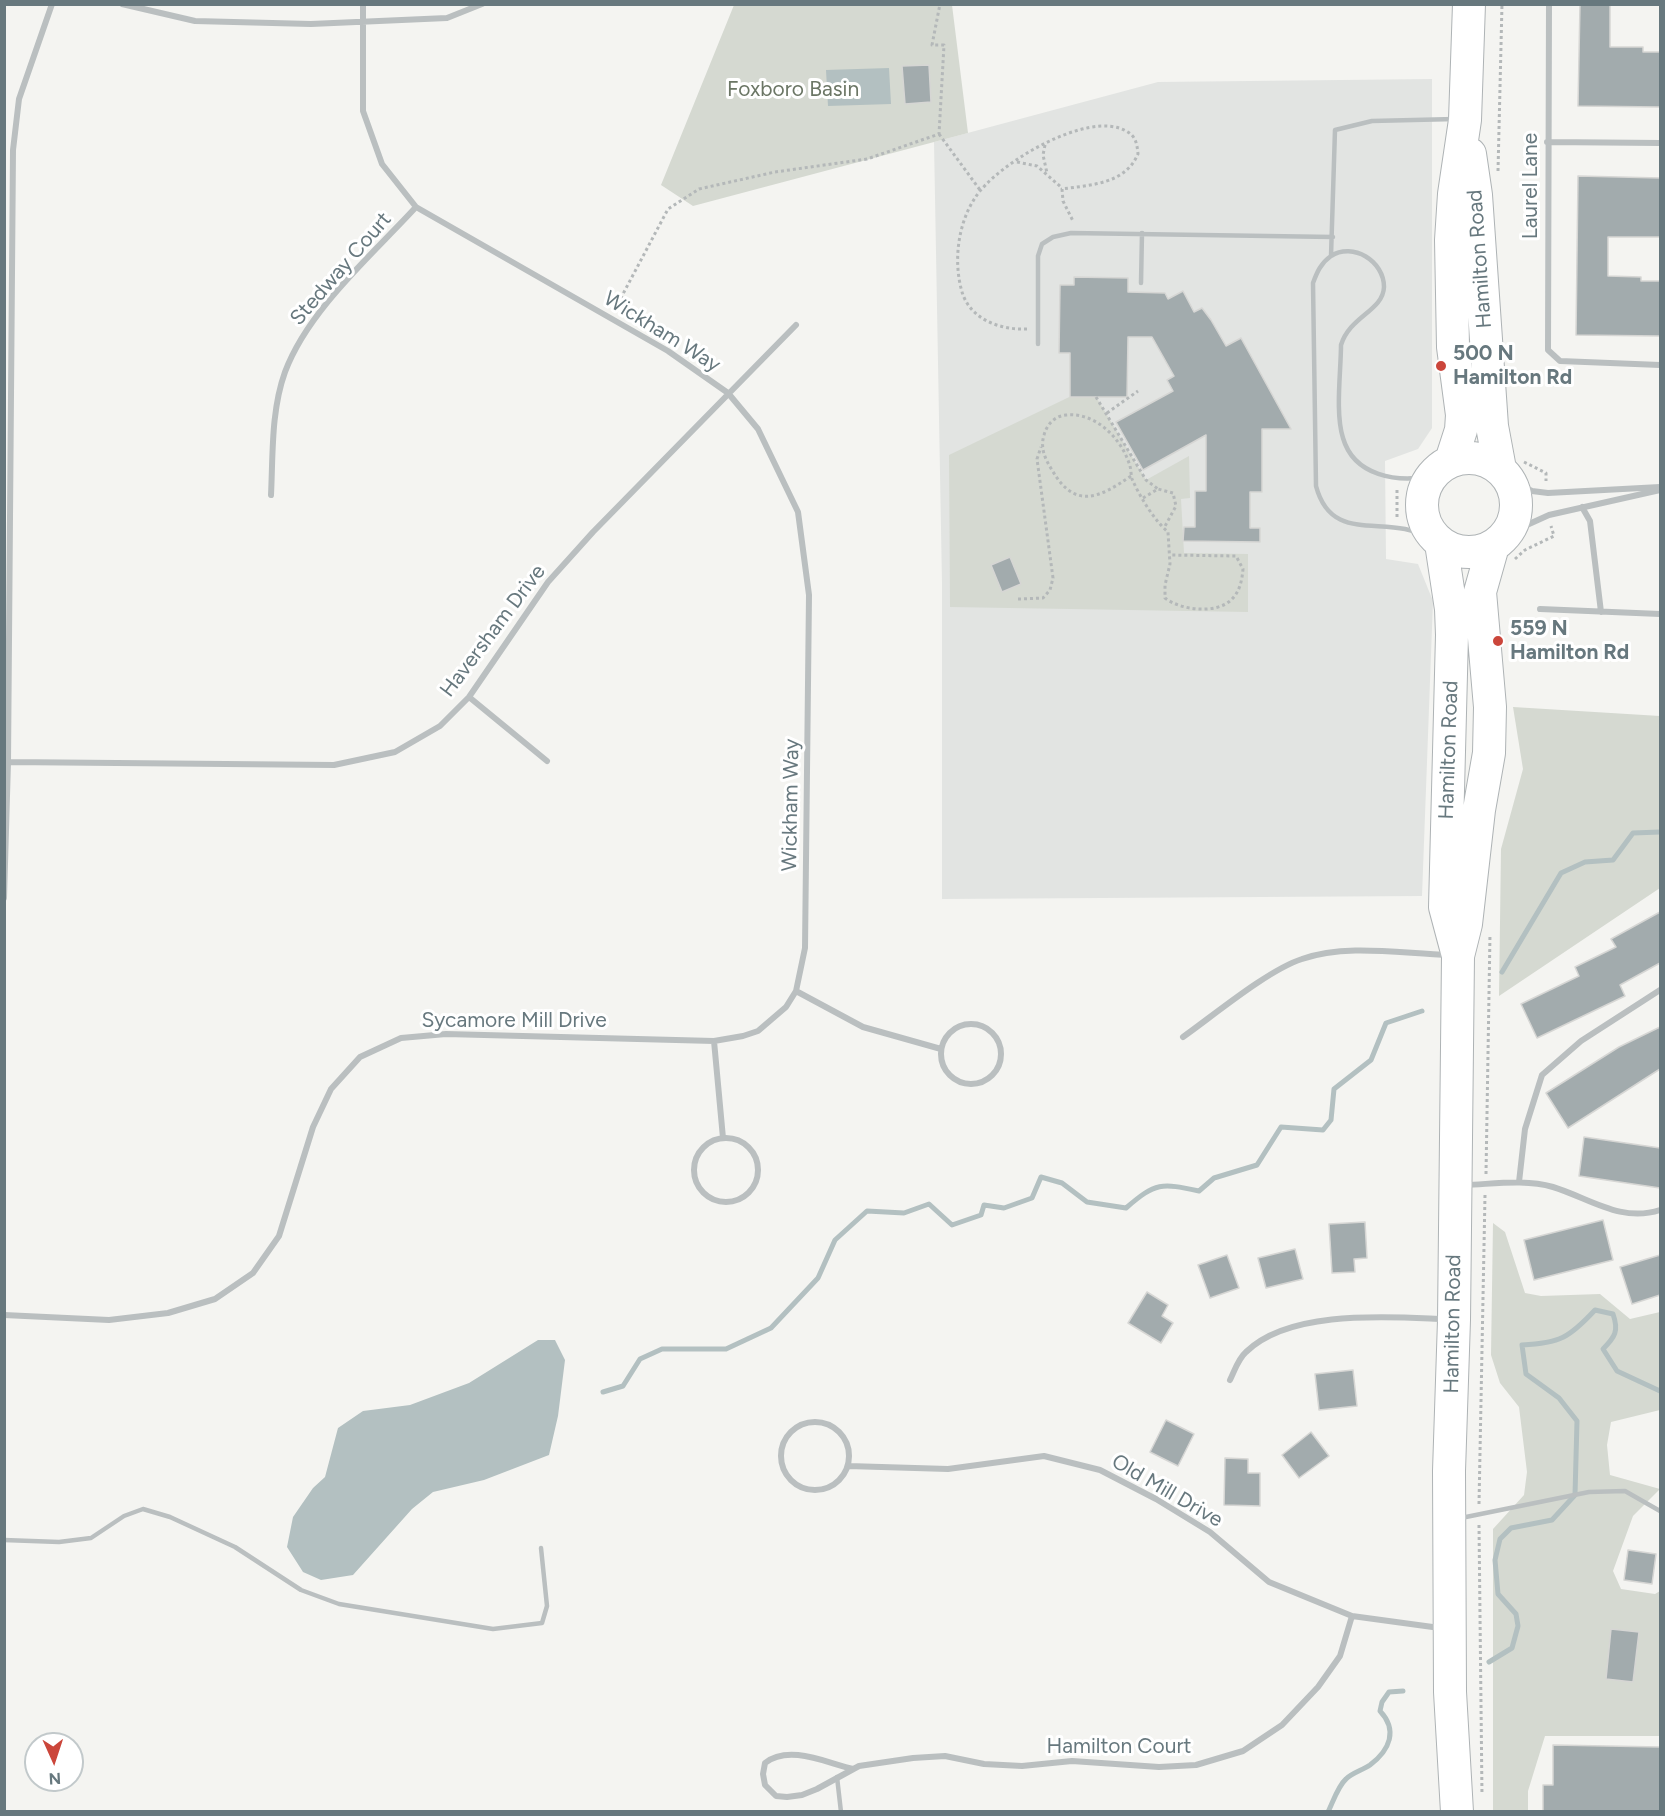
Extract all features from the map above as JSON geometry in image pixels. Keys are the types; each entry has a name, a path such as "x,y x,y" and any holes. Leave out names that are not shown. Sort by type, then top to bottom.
{"main road":[{"name":"Hamilton Road","path":"1441,468 1462,422 1453,347 1451,240 1454,194 1465,120 1469,4"},
{"name":"Hamilton Road","path":"1465,120 1476,195 1492,426 1505,475"},
{"path":"1477,458 1505,475 1517,508 1503,548 1467,552 1438,541 1427,527 1422,507 1425,488 1441,468 1477,458"},
{"name":"Hamilton Road","path":"1438,541 1451,609 1452,635 1445,907 1458,956 1470,1185 1454,1320 1464,1518 1450,1629 1450,1692 1441,1812"},
{"name":"Hamilton Road","path":"1458,956 1466,924 1479,810 1490,753 1490,707 1480,592 1485,566 1503,548"},
{"name":"Hamilton Road","path":"1450,1692 1469,1806"}],"street":[{"path":"4,898 8,762 13,150 19,99 51,4"},
{"path":"122,4 195,21 363,24 447,18 482,4"},
{"name":"Wickham Way","path":"363,4 363,111 382,164 416,207 676,356 728,393 758,429 798,512 809,595 805,948 796,991"},
{"name":"Laurel Lane","path":"1549,4 1548,350 1560,361 1660,365"},
{"path":"1547,142 1660,143"},
{"name":"Stedway Court","path":"271,495 273,423 285,372 314,320 416,207"},
{"name":"Haversham Drive","path":"8,762 334,765 395,752 440,726 469,697 548,582 796,325"},
{"path":"1505,475 1532,491 1660,489"},
{"path":"1503,548 1539,518 1660,489"},
{"path":"1582,507 1590,522 1601,612"},
{"path":"1540,609 1660,614"},
{"path":"469,697 547,761"},
{"path":"1183,1037 1266,979 1302,959 1347,951 1458,956"},
{"path":"1519,1182 1525,1130 1542,1075 1581,1041 1660,990"},
{"path":"796,991 863,1027 941,1049"},
{"name":"Sycamore Mill Drive","path":"4,1314 109,1320 168,1313 215,1299 253,1273 279,1236 313,1127 331,1089 360,1057 401,1038 446,1034 714,1041 759,1030 786,1007 796,991"},
{"path":"972,1023 986,1028 997,1038 1001,1051 999,1066 990,1078 977,1084 963,1083 950,1076 942,1064 941,1049 946,1036 958,1027 972,1023"},
{"path":"714,1041 723,1138"},
{"path":"723,1138 738,1140 751,1149 758,1163 757,1179 754,1185 750,1192 737,1201 721,1202 707,1196 697,1185 693,1170 697,1155 708,1143 723,1138"},
{"path":"1470,1185 1519,1182 1553,1187 1612,1211 1653,1212 1660,1210"},
{"path":"1230,1380 1238,1362 1257,1343 1300,1325 1364,1318 1454,1320"},
{"path":"813,1422 824,1423 834,1428 847,1444 848,1466 834,1484 824,1489 801,1487 784,1471 782,1449 793,1430 813,1422"},
{"name":"Old Mill Drive","path":"848,1466 948,1469 1044,1456 1100,1470 1156,1499 1210,1532 1269,1581 1352,1616 1378,1622 1450,1629"},
{"name":"Hamilton Court","path":"853,1768 786,1754 773,1756 765,1763 763,1774 765,1785 776,1796 787,1797 809,1792 853,1768 945,1756 984,1764 1022,1766 1072,1761 1159,1767 1196,1765 1243,1751 1282,1725 1318,1687 1340,1656 1352,1616"}],"lane":[{"path":"1331,256 1335,130 1372,121 1437,118 1465,120"},
{"path":"1038,344 1038,256 1042,244 1053,237 1079,234 1142,233 1333,237"},
{"path":"1141,284 1142,233"},
{"path":"1438,541 1406,529 1346,523 1334,518 1319,498 1313,283 1319,267 1331,256 1348,250 1368,257 1383,273 1384,290 1378,304 1355,321 1345,332 1341,345 1343,438 1353,456 1379,475 1407,479 1441,468"},
{"path":"1464,1518 1589,1492 1625,1491 1660,1511"},
{"path":"4,1540 59,1542 91,1538 124,1516 143,1509 170,1517 235,1547 301,1590 339,1604 493,1629 543,1623 547,1606 541,1548"},
{"path":"837,1776 842,1812"}],"path":[{"path":"940,4 932,45 944,45 939,134 981,190"},
{"path":"1038,329 1007,330 983,319 967,304 958,281 958,254 962,225 981,190 1032,150 1076,131 1106,126 1119,127 1136,139 1138,154 1127,172 1112,180 1062,189"},
{"path":"610,318 668,209 699,189 775,172 867,159 939,134"},
{"path":"1045,145 1043,155 1048,174"},
{"path":"1016,161 1036,166 1048,174 1062,189 1063,201 1079,234"},
{"path":"1107,413 1138,391"},
{"path":"1096,397 1146,480 1158,489 1173,493 1176,506 1164,528"},
{"path":"1018,599 1043,598 1050,590 1053,578 1037,459 1044,434 1053,419 1061,416 1079,416 1111,432 1130,465 1131,476 1143,498 1168,532 1170,555 1165,598 1172,604 1197,609 1216,608 1232,599 1239,589 1243,568 1236,556 1170,555"},
{"path":"1042,445 1053,472 1069,492 1077,496 1096,496 1131,476"},
{"path":"1143,498 1158,489"},
{"path":"1397,490 1397,518"},
{"path":"1503,548 1525,550 1554,536 1551,526"},
{"path":"1469,1806 1464,1518 1470,1185 1490,930"}],"shaded area":[{"path":"889,68 891,104 828,106 826,70"},
{"path":"1432,79 1432,428 1418,449 1385,461 1386,559 1418,564 1433,601 1422,896 942,899 942,583 934,142 1158,82"},
{"path":"538,1340 555,1340 565,1360 558,1416 549,1455 484,1480 433,1492 412,1509 353,1575 321,1580 303,1572 287,1547 293,1517 313,1488 325,1477 338,1428 363,1411 410,1405 469,1383"}],"green space":[{"name":"Foxboro Basin","path":"734,5 952,5 968,133 693,206 661,185"},
{"path":"1090,387 1146,480 1189,456 1190,498 1181,499 1184,553 1248,554 1248,612 950,607 949,455"},
{"path":"1513,707 1660,716 1660,888 1499,996 1501,849 1523,769"},
{"path":"1493,1223 1505,1232 1525,1293 1541,1296 1600,1294 1630,1319 1660,1312 1660,1410 1611,1422 1607,1445 1610,1475 1660,1489 1633,1516 1613,1571 1621,1589 1655,1594 1660,1591 1660,1736 1545,1736 1528,1791 1528,1811 1493,1811 1493,1529 1524,1495 1527,1472 1519,1407 1500,1383 1491,1355"}],"building":[{"path":"1580,4 1610,4 1610,47 1643,47 1643,52 1660,52 1660,107 1578,106"},
{"path":"929,65 931,102 905,104 902,66"},
{"path":"1578,176 1660,178 1660,237 1608,237 1608,276 1641,277 1641,281 1660,281 1660,336 1576,335"},
{"path":"1074,277 1128,278 1128,292 1165,293 1168,299 1183,291 1194,312 1202,308 1226,346 1241,338 1291,429 1262,429 1262,492 1250,492 1250,528 1260,528 1260,542 1183,541 1184,527 1195,527 1195,491 1206,491 1206,435 1143,470 1116,422 1173,391 1167,380 1174,376 1152,337 1128,337 1127,397 1070,397 1070,353 1059,353 1060,285 1074,285"},
{"path":"1010,557 1021,584 1002,592 991,565"},
{"path":"1660,912 1660,963 1620,985 1625,996 1537,1038 1521,1004 1579,976 1575,967 1616,947 1611,939"},
{"path":"1660,1027 1660,1069 1568,1128 1546,1093 1619,1047"},
{"path":"1584,1137 1660,1148 1660,1188 1579,1176"},
{"path":"1603,1220 1613,1260 1534,1280 1524,1240"},
{"path":"1365,1222 1367,1258 1354,1259 1355,1272 1332,1273 1329,1224"},
{"path":"1295,1249 1303,1279 1266,1288 1258,1258"},
{"path":"1227,1255 1239,1288 1210,1298 1198,1265"},
{"path":"1660,1255 1660,1295 1632,1304 1620,1267"},
{"path":"1147,1292 1168,1305 1162,1316 1173,1323 1161,1343 1128,1323"},
{"path":"1353,1370 1357,1406 1319,1410 1315,1374"},
{"path":"1166,1420 1194,1434 1178,1466 1150,1452"},
{"path":"1311,1432 1329,1456 1299,1478 1282,1455"},
{"path":"1225,1458 1248,1459 1248,1473 1260,1473 1260,1506 1224,1505"},
{"path":"1628,1550 1656,1554 1652,1584 1624,1580"},
{"path":"1611,1629 1639,1632 1633,1682 1606,1679"},
{"path":"1553,1745 1660,1747 1660,1812 1543,1812 1543,1785 1553,1785"}],"waterway":[{"path":"1502,972 1561,873 1585,862 1613,860 1633,833 1660,832"},
{"path":"603,1392 623,1386 640,1359 662,1349 726,1349 771,1328 818,1278 835,1240 867,1211 904,1213 929,1204 952,1225 981,1215 984,1205 1004,1208 1032,1198 1041,1177 1062,1183 1087,1202 1126,1208 1152,1189 1167,1186 1199,1191 1214,1178 1257,1165 1281,1127 1323,1130 1331,1120 1334,1089 1371,1060 1386,1023 1422,1011"},
{"path":"1489,1662 1512,1648 1518,1626 1516,1614 1498,1594 1495,1560 1500,1539 1511,1528 1552,1520 1575,1495 1577,1421 1559,1398 1526,1374 1522,1345 1546,1343 1563,1337 1578,1327 1595,1310 1613,1314 1616,1325 1615,1333 1603,1349 1617,1371 1660,1391"},
{"path":"1328,1812 1343,1782 1370,1765 1383,1753 1390,1732 1386,1718 1380,1711 1382,1702 1389,1692 1403,1691"}],"place":[{"name":"500 N Hamilton Rd","path":"1441,366"},
{"name":"559 N Hamilton Rd","path":"1498,641"}]}
